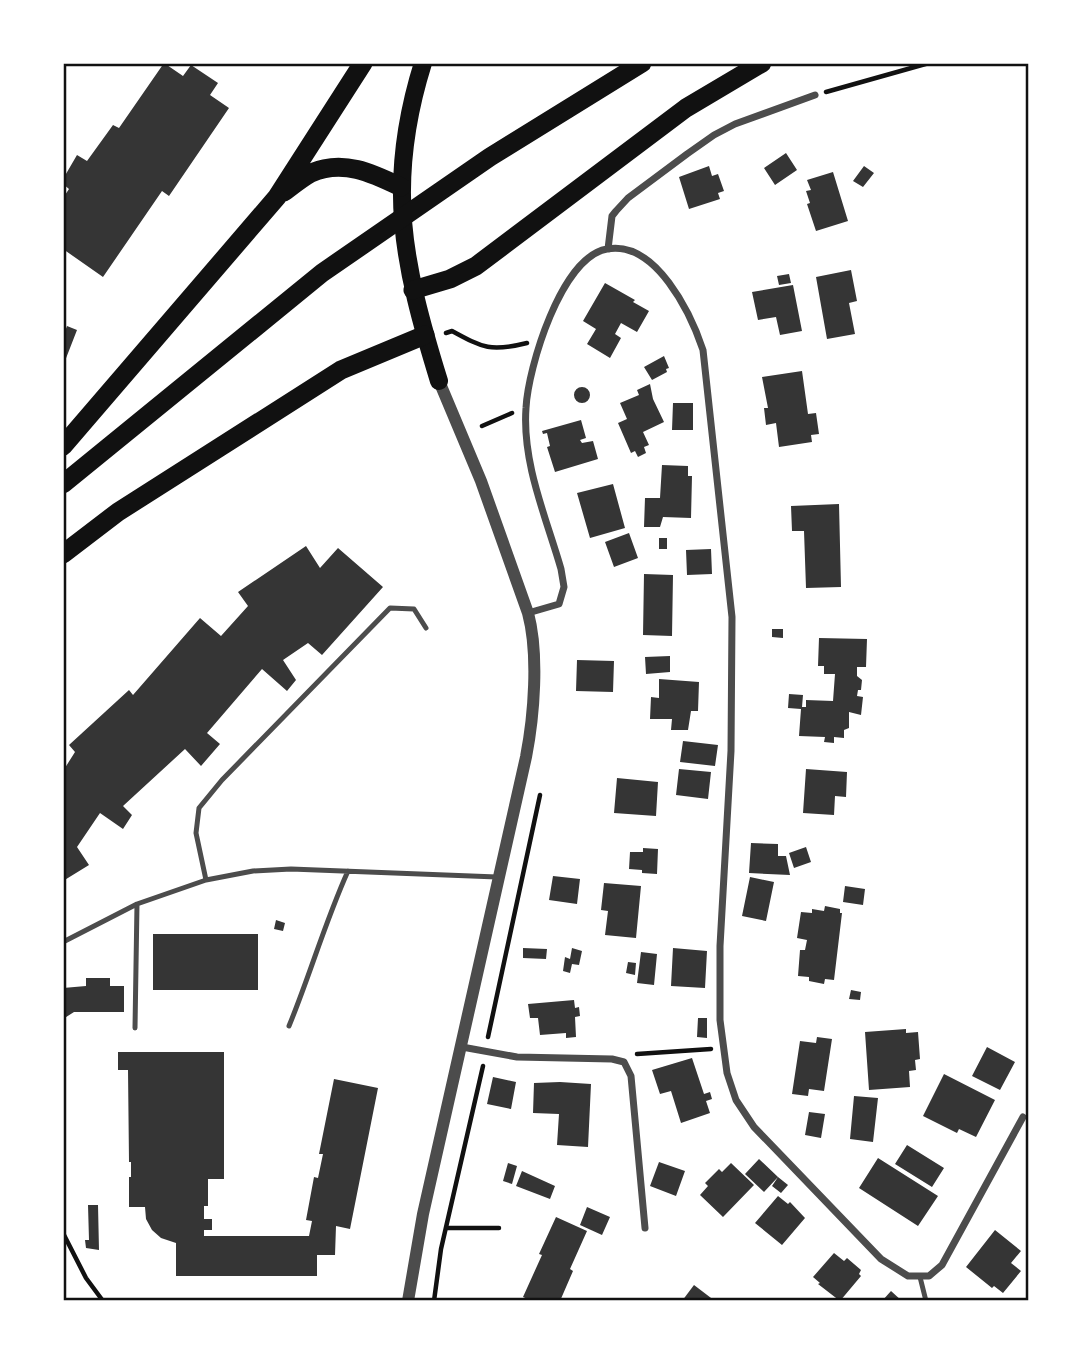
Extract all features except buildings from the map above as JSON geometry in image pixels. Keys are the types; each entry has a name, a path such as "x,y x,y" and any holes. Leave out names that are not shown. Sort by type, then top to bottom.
{"highway":[{"path":"63,446 277,197 363,63"},
{"path":"63,484 322,273 490,157 642,63"},
{"path":"413,290 450,279 476,266 686,108 762,63"},
{"path":"277,197 311,173 338,166 361,169 401,187"},
{"path":"63,554 129,505 341,370 425,335"}],"main road":[{"path":"424,63 414,92 403,151 401,212 405,254 413,290 439,381"}],"street":[{"path":"608,249 612,216 616,211 628,198 687,154 735,124 815,95"},
{"path":"528,613 559,604 564,587 530,464 524,430 533,363 563,292 579,267 588,258 608,249 634,252 653,265 676,292 693,321 703,350 732,617 731,751 720,924 719,1006 723,1049 731,1085 741,1108 754,1127 845,1222 897,1271 920,1277 929,1276 942,1265 1023,1117"},
{"path":"408,1301 423,1214 531,732 533,654 528,613 481,481 439,381"},
{"path":"462,1047 517,1057 612,1059 625,1062 631,1076 645,1227"}],"lane":[{"path":"206,880 195,833 199,808 268,731 390,608 414,609 426,628"},
{"path":"325,675 332,677"},
{"path":"63,942 137,904 206,880 253,871 291,869 498,877"},
{"path":"289,1026 327,917 348,871"},
{"path":"135,1028 137,904"},
{"path":"920,1277 926,1301"}],"path":[{"path":"815,95 929,63"},
{"path":"446,333 452,331 478,345 494,349 541,339"},
{"path":"482,426 526,407"},
{"path":"625,1062 639,1052 693,1049"},
{"path":"446,1227 499,1228"},
{"path":"63,1233 86,1278 103,1301"}]}
